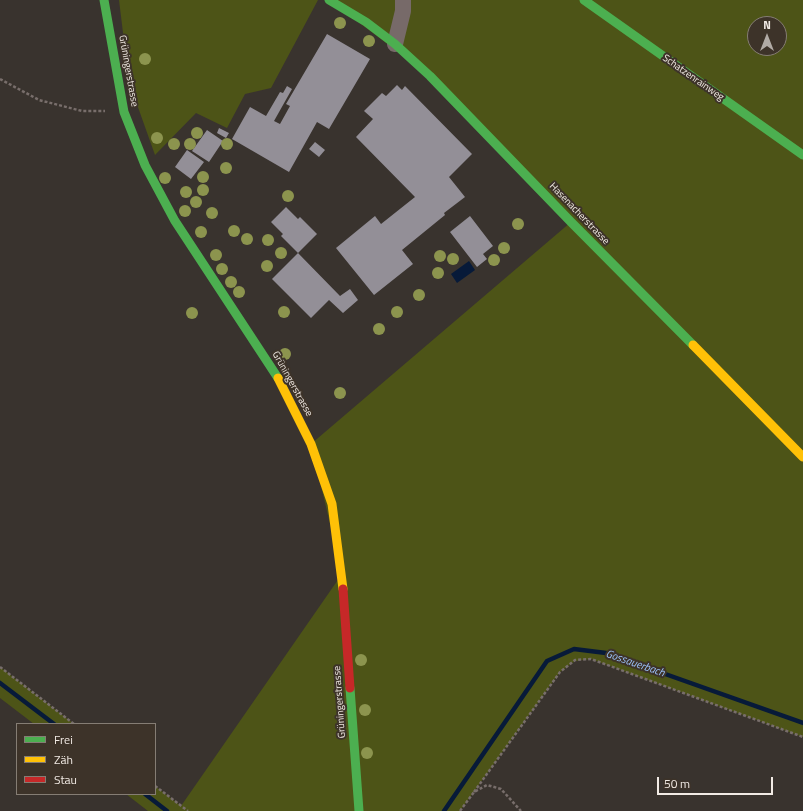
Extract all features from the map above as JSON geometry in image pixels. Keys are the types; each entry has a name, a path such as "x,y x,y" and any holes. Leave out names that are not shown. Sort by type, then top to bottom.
{"street":[{"name":"Grüningerstrasse","path":"104,0 124,112 145,165 175,220 277,377 311,444 330,497 342,574 359,811"},
{"name":"Hasenacherstrasse","path":"329,0 366,22 395,44 430,76 571,222 803,457"},
{"path":"395,44 403,11 403,0"},
{"name":"Schatzenrainweg","path":"584,0 803,155"}],"path":[{"path":"0,79 39,100 46,102 82,111 124,112"},
{"path":"460,811 560,672 575,660 592,659 803,737"},
{"path":"0,667 73,723"},
{"path":"474,792 487,784 501,789 521,811"},
{"path":"156,787 188,811"}],"green space":[{"path":"119,0 318,0 271,88 245,94 227,128 196,113 155,155 129,82"},
{"path":"329,0 803,0 803,737 591,659 575,661 560,672 460,811 148,811 127,795 156,795 156,787 181,806 342,574 311,444 571,222 430,76"},
{"path":"0,667 73,723 33,723 0,698"}],"water":[{"path":"469,261 475,270 457,283 451,274"}],"building":[{"path":"327,34 370,59 329,129 317,122 289,172 232,139 250,107 266,116 280,92 283,93 287,86 292,89 274,121 280,124 290,106 286,104"},
{"path":"397,85 402,90 405,86 472,154 449,177 465,197 444,213 445,215 402,250 413,264 374,295 336,248 375,216 381,224 415,197 356,137 373,119 364,111 382,93 386,96"},
{"path":"219,128 229,133 226,138 217,133"},
{"path":"207,130 223,141 209,162 192,151"},
{"path":"315,142 325,150 319,157 309,149"},
{"path":"187,150 204,162 191,179 175,167"},
{"path":"286,207 298,219 300,217 317,234 298,253 281,236 283,234 271,222"},
{"path":"470,216 493,246 483,254 487,259 477,267 450,232"},
{"path":"298,253 340,296 350,289 358,300 343,313 329,300 311,318 272,279"}],"waterway":[{"name":"Gossauerbach","path":"444,811 547,661 574,649 606,653 803,723"},
{"name":"Gossauerbach","path":"0,683 53,723"},
{"name":"Gossauerbach","path":"146,795 167,811"}],"traffic: fast":[{"path":"104,0 124,112 145,165 175,221 278,378"},
{"path":"329,0 366,22 395,44 430,76 571,222 693,345"},
{"path":"584,0 803,155"},
{"path":"350,688 359,811"}],"traffic: slow":[{"path":"693,345 803,457"},
{"path":"278,378 311,444 332,504 343,589"}],"traffic: jam":[{"path":"343,589 350,688"}]}
